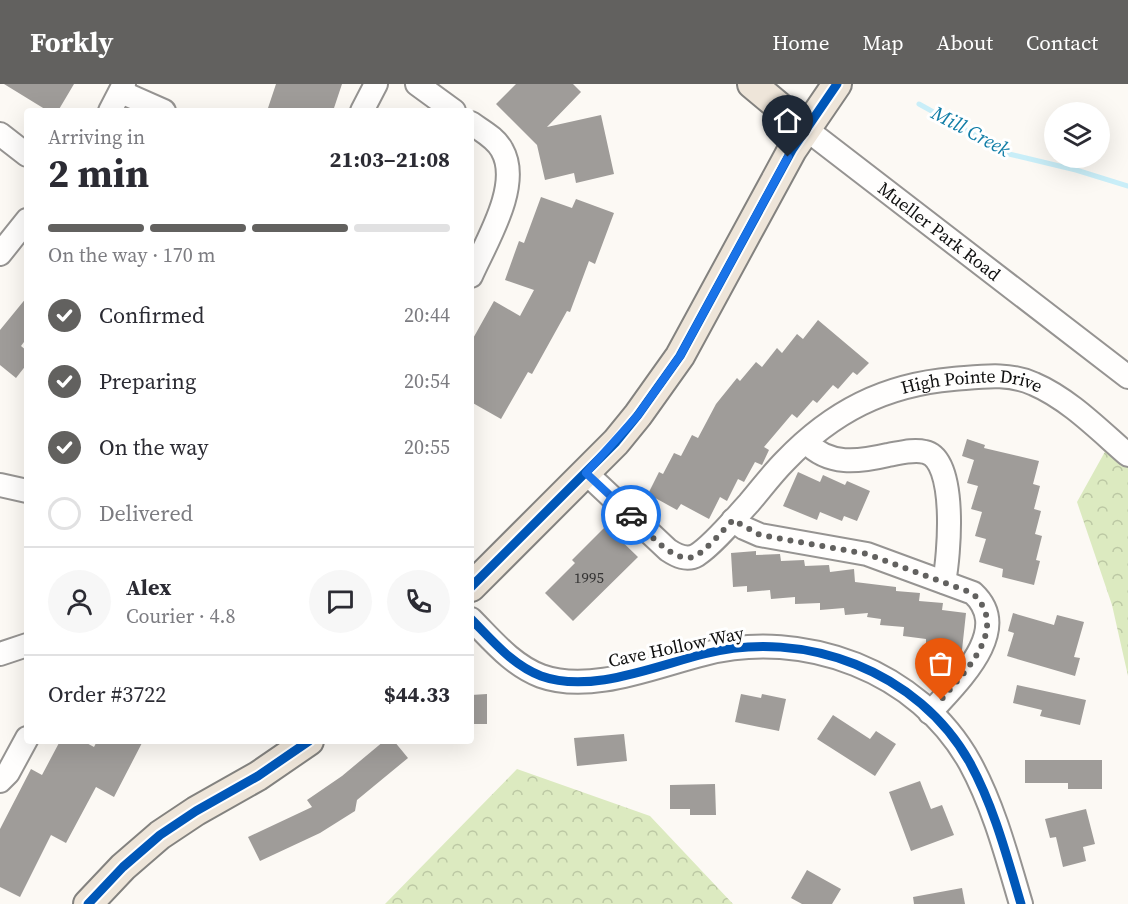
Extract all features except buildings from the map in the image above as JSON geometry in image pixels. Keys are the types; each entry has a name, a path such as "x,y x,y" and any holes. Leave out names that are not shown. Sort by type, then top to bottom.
{"main road":[{"name":"Mueller Park Road","path":"752,84 807,129"},
{"path":"474,584 586,473 638,415 680,356 792,150 837,84"},
{"path":"88,904 123,867 160,835 196,811 258,776 291,746"}],"street":[{"path":"364,108 376,84"},
{"path":"417,84 450,108"},
{"path":"118,96 155,108"},
{"path":"474,125 495,140 502,150 509,172 507,195 474,269"},
{"name":"Mueller Park Road","path":"807,129 1128,377"},
{"path":"0,134 24,153"},
{"path":"0,254 24,224"},
{"name":"High Pointe Drive","path":"586,473 668,550 678,557 687,558 697,555 733,520 783,463 807,441 854,406 891,390 935,381 1006,376 1033,383 1055,395 1128,455"},
{"path":"807,441 820,454 840,459 872,459 912,451 927,452 932,455 941,470 948,496 950,543 944,582"},
{"path":"0,485 24,490"},
{"path":"733,520 760,535 867,554 972,593 981,601 987,612 989,623 982,645 973,660 930,713"},
{"name":"Cave Hollow Way","path":"474,622 511,659 526,669 561,681 599,681 719,651 751,646 774,646 824,654 861,666 897,687 930,713 957,743 980,781 1021,904"},
{"path":"0,654 24,646"},
{"path":"0,781 8,773 24,744"}],"green space":[{"path":"1107,448 1128,460 1128,676 1112,605 1077,502"},
{"path":"517,769 650,816 733,904 385,904"}],"waterway":[{"name":"Mill Creek","path":"919,104 1009,154 1076,170 1128,186"}],"cycle path":[{"path":"474,584 616,442 638,415 680,356 792,150 837,84"},
{"path":"474,622 503,651 521,665 541,676 560,681 602,680 704,654 742,647 781,647 819,653 855,664 890,681 921,704 948,731 970,763 993,815 1021,904"},
{"path":"88,904 123,867 160,835 196,811 258,776 305,744"}],"way so far":[{"path":"631,515 678,557 687,558 697,555 733,520 760,535 867,554 972,593 981,601 987,612 989,623 986,634 973,660 941,700"}],"route":[{"path":"631,515 586,473 638,415 680,356 788,157"}]}
